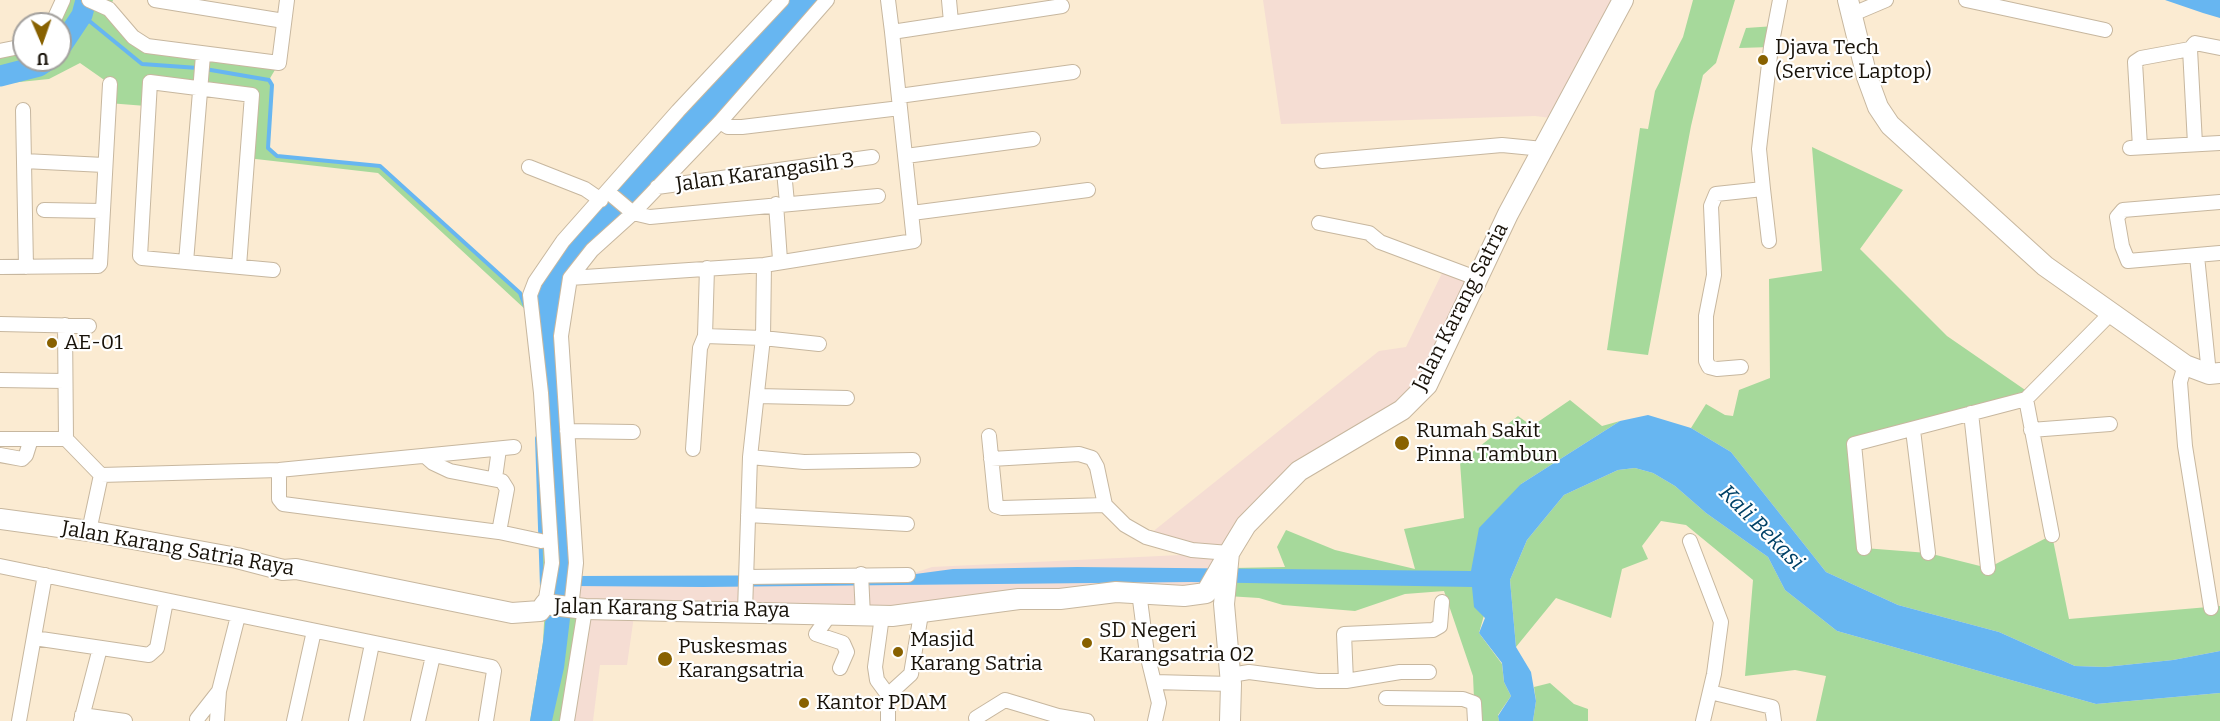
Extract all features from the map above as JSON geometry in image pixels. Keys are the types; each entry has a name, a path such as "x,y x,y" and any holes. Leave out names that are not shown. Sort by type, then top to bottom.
{"street":[{"path":"155,0 284,21"},
{"path":"273,270 142,258 139,254 147,85 152,82 279,63 287,0"},
{"path":"545,604 552,563 540,393 530,295 547,262 685,103 782,0"},
{"path":"567,721 578,608 561,336 570,278 592,250 633,213 720,122 827,0"},
{"path":"570,278 764,265 780,260 908,244 914,241 888,0"},
{"path":"949,0 951,22"},
{"name":"Jalan Karang Satria","path":"1231,721 1231,680 1224,604 1229,553 1246,525 1299,471 1402,410 1417,398 1427,385 1476,278 1623,0"},
{"path":"1769,241 1759,149 1771,47 1780,0"},
{"path":"1886,0 1851,7 1867,77 1878,107 1890,125 2045,266 2185,365 2214,373 2198,256"},
{"path":"1966,0 2105,30"},
{"path":"103,3 133,37 147,46 202,74 252,95 239,267"},
{"path":"892,32 951,22 1009,6 1062,6"},
{"path":"2195,144 2190,50 2195,43 2220,48"},
{"path":"2190,50 2141,58 2135,62 2135,148 2220,143"},
{"path":"720,122 728,127 742,127 1073,72"},
{"path":"186,262 202,74"},
{"path":"0,267 99,265 110,84"},
{"path":"23,110 26,267"},
{"path":"906,156 1033,139"},
{"path":"1322,162 1405,152 1502,145 1543,149"},
{"name":"Jalan Karangasih 3","path":"657,187 872,158"},
{"path":"24,161 104,165"},
{"path":"529,167 604,196 633,213 650,217 878,196"},
{"path":"780,260 784,171"},
{"path":"1741,367 1717,369 1710,367 1706,361 1706,316 1713,275 1711,206 1716,194 1763,189"},
{"path":"912,213 1088,190"},
{"path":"2220,202 2123,210 2117,217 2122,246 2128,261 2220,254"},
{"path":"44,210 102,211"},
{"path":"1319,222 1369,233 1380,242 1476,278"},
{"path":"745,611 750,456 763,338 764,265"},
{"path":"693,449 700,348 705,336 707,268"},
{"path":"1864,548 1854,444 2026,399 2112,312"},
{"path":"0,324 90,326"},
{"path":"65,325 66,439 100,475 279,470 514,447"},
{"path":"705,336 763,338 819,344"},
{"path":"2185,365 2180,382 2185,446 2211,608"},
{"path":"0,380 64,381"},
{"path":"758,396 847,398"},
{"path":"2026,399 2052,535"},
{"path":"1971,412 1988,568"},
{"path":"2031,430 2110,424"},
{"path":"1913,430 1928,553"},
{"path":"567,431 633,432"},
{"path":"989,436 996,506 1002,508 1106,505"},
{"path":"0,439 66,439"},
{"path":"0,455 22,459 31,439"},
{"path":"495,478 499,449"},
{"path":"991,459 1079,454 1092,458 1097,467 1106,505 1125,525 1146,537 1192,550 1229,553 1206,593 1184,596 1139,592"},
{"path":"425,456 433,463 450,471 502,481 507,489 498,532"},
{"path":"750,456 804,462 913,460"},
{"path":"279,470 279,499 283,504 498,532 541,542"},
{"path":"89,531 100,475"},
{"path":"748,515 908,524"},
{"name":"Jalan Karang Satria Raya","path":"0,519 89,531 237,558 283,570 296,569 512,613 540,611 545,604 578,608 831,613 872,616 921,614 1019,599 1139,592"},
{"path":"1690,541 1721,617 1710,692 1703,721"},
{"path":"0,566 494,669 486,721"},
{"path":"861,574 872,616 877,680 888,694 888,721"},
{"path":"746,577 908,574"},
{"path":"20,721 45,575"},
{"path":"1139,592 1224,604"},
{"path":"1139,592 1147,654 1159,703 1155,721"},
{"path":"34,638 153,654 157,648 166,601"},
{"path":"1346,681 1344,634 1433,630 1440,626 1442,602"},
{"path":"831,613 816,634 843,643 847,652 840,668"},
{"path":"888,694 911,674 921,614"},
{"path":"217,721 219,691 238,616"},
{"path":"294,721 314,632"},
{"path":"356,721 372,644"},
{"path":"100,648 82,718 125,721"},
{"path":"418,721 433,656"},
{"path":"1154,682 1231,680 1249,672 1318,681 1346,681 1400,672 1429,672"},
{"path":"200,720 219,691"},
{"path":"1710,692 1772,707 1774,721"},
{"path":"1386,698 1463,699 1474,703 1475,721"},
{"path":"976,718 1005,700 1058,716 1087,721"}],"shaded area":[{"path":"1263,0 1623,0 1559,119 1535,116 1281,124"},
{"path":"1445,267 1476,278 1427,385 1299,471 1206,593 958,609 635,609 627,665 600,665 593,721 568,721 571,608 575,576 908,575 932,567 1222,553 1146,537 1379,351 1406,347"}],"green space":[{"path":"63,0 113,0 110,9 133,37 279,63 269,80 272,85 269,148 277,156 380,166 520,293 530,295 552,563 585,609 567,721 530,721 543,642 545,604 542,588 536,406 527,311 378,173 247,158 252,97 152,82 146,106 108,103 110,84 80,63 72,67 72,12 58,12"},
{"path":"1693,0 1735,0 1716,63 1703,75 1691,126 1648,355 1607,350 1640,128 1648,129 1655,91 1683,37"},
{"path":"1775,26 1771,47 1739,48 1746,28"},
{"path":"12,48 12,72 63,72 49,79 0,84 0,51"},
{"path":"1812,147 1903,190 1860,249 1947,336 2031,394 1854,444 1864,548 1928,553 1988,568 2052,535 2069,619 2220,606 2220,651 2173,660 2105,667 2075,666 1999,632 1898,605 1826,572 1731,452 1691,428 1706,404 1725,415 1733,416 1739,390 1770,378 1769,279 1822,271"},
{"path":"1570,400 1602,426 1620,421 1521,484 1479,633 1502,664 1504,682 1511,696 1498,715 1499,721 1475,721 1473,676 1444,591 1405,594 1355,611 1283,605 1259,598 1227,596 1233,568 1285,567 1277,547 1286,530 1335,550 1415,569 1404,529 1464,518 1460,462 1518,416 1532,426"},
{"path":"1635,468 1653,473 1675,486 1706,513 1768,557 1785,590 1837,631 2096,704 2220,693 2220,721 1816,721 1826,676 1795,670 1745,676 1753,580 1686,525 1661,521 1642,546 1648,559 1622,569 1611,618 1556,598 1516,647 1510,580 1527,540 1564,495 1618,470"},
{"path":"1550,683 1574,704 1588,709 1588,721 1533,721 1536,701 1534,687"}],"water":[{"name":"Kali Bekasi","path":"782,0 827,0 592,250 566,303 575,576 908,575 953,569 1077,567 1471,571 1479,528 1521,484 1620,421 1648,415 1691,428 1731,452 1826,572 1898,605 1999,632 2075,666 2105,667 2173,660 2220,651 2220,693 2096,704 1837,631 1785,590 1768,557 1706,513 1675,486 1653,473 1635,468 1618,470 1564,495 1527,540 1510,580 1516,647 1531,672 1536,701 1533,721 1499,721 1498,716 1511,696 1504,682 1502,663 1479,633 1485,618 1474,607 1472,587 1191,582 703,587 574,586 564,668 552,721 530,721 543,642 550,579 535,282"},
{"path":"2165,0 2220,0 2220,18 2203,13"}],"waterway":[{"path":"72,30 82,15 86,0"},
{"path":"82,15 142,64 198,68"},
{"path":"205,69 269,80 272,85 268,148 277,156 380,166 520,293 525,306"},
{"path":"0,76 16,72"},
{"path":"537,438 542,587"}],"place":[{"name":"Djava Tech (Service Laptop)","path":"1763,60"},
{"name":"AE-01","path":"52,343"},
{"name":"Rumah Sakit Pinna Tambun","path":"1402,443"},
{"name":"SD Negeri Karangsatria 02","path":"1087,643"},
{"name":"Masjid Karang Satria","path":"898,652"},
{"name":"Puskesmas Karangsatria","path":"665,659"},
{"name":"Kantor PDAM","path":"804,703"}]}
